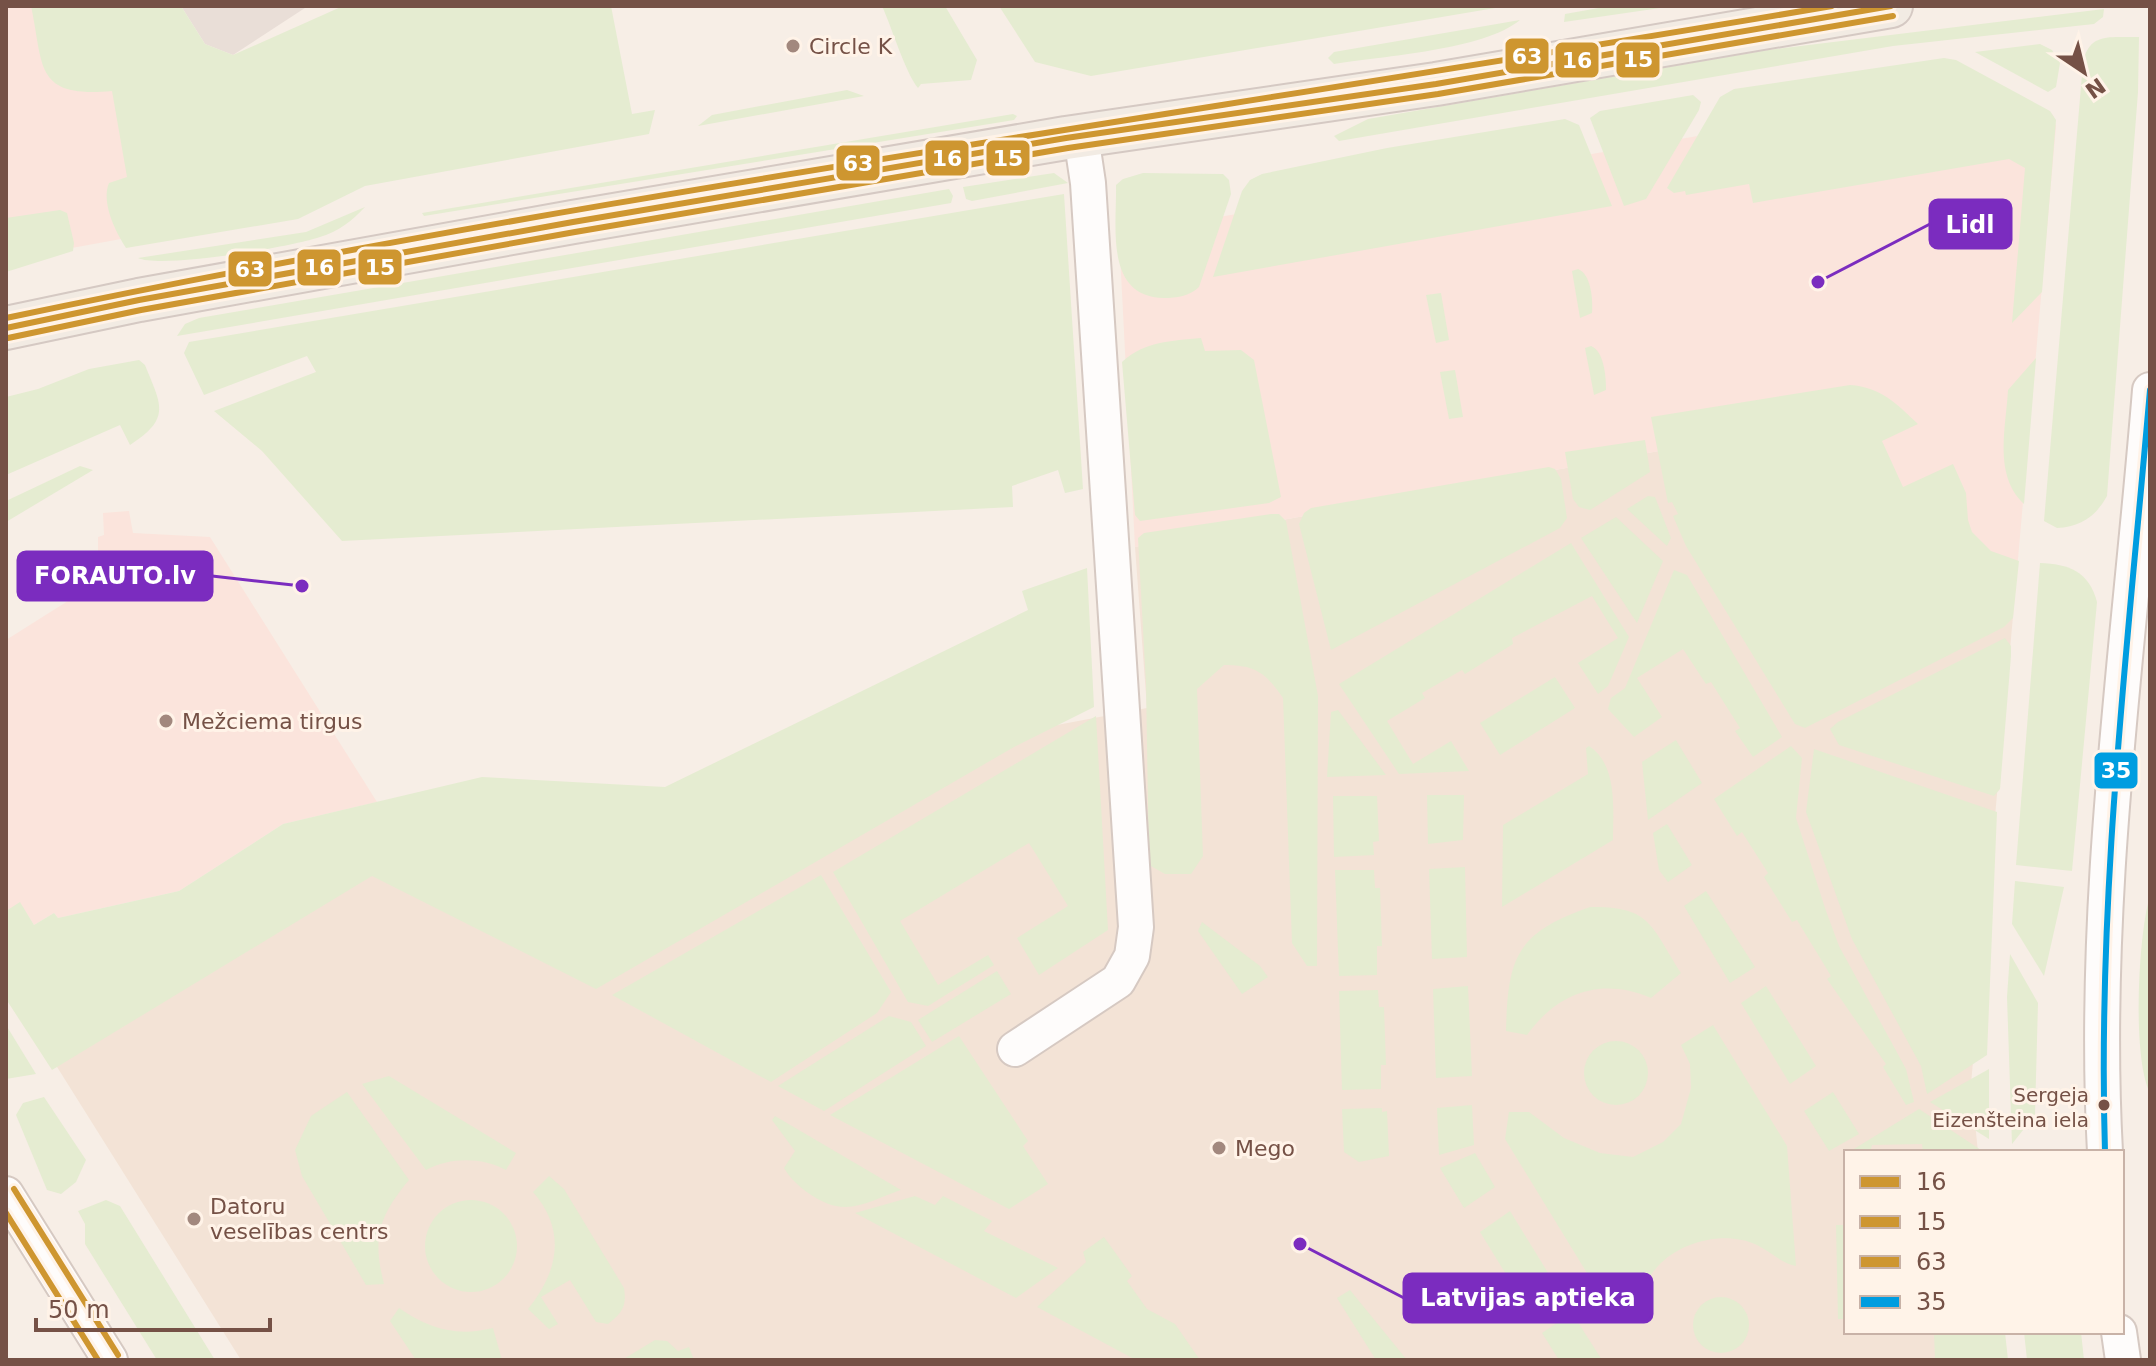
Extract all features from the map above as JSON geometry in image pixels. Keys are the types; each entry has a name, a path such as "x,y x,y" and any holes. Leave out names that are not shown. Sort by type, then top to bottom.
{"main road":[{"path":"6,328 345,261 1081,136 1451,81 1891,6"}],"street":[{"path":"1015,1049 1118,981 1132,956 1136,927 1088,183 1081,136"},
{"path":"2105,1150 2102,1101 2107,881 2150,390"},
{"path":"6,1194 110,1360"},
{"path":"2119,1334 2123,1360"}],"shaded area":[{"path":"6,6 181,6 225,220 6,260"},
{"path":"181,6 308,6 233,55 205,44"},
{"path":"1999,85 2053,115 2056,126 2013,616 1961,627 1850,416 1135,547 1119,234"},
{"path":"1850,416 2013,616 1971,1084 1978,1150 1844,1150 1844,1334 1998,1334 2002,1360 241,1360 37,1035 307,866 1147,708 1135,547"},
{"name":"Mežciema tirgus","path":"129,511 133,533 210,537 377,802 283,824 179,891 58,918 54,913 34,925 20,903 6,911 6,640 98,582 98,537 104,535 103,513"}],"green space":[{"path":"31,6 181,6 205,44 233,55 343,6 611,6 632,114 655,110 649,134 365,186 298,219 126,248 114,225 107,199 109,183 127,177 112,91 68,89 47,74"},
{"path":"882,6 945,6 977,60 971,80 921,84 918,88"},
{"path":"999,6 1507,6 1091,76 1035,62"},
{"path":"1610,6 1674,6 1564,22 1565,14"},
{"path":"2104,9 2103,17 2094,24 1893,46 1339,141 1334,136 1368,119 1768,50"},
{"path":"1520,20 1504,30 1458,45 1334,64 1328,58 1334,52"},
{"path":"2111,37 2139,37 2138,92 2107,496 2087,519 2057,528 2044,521 2083,63 2090,46 2096,41"},
{"path":"2040,44 2052,50 2060,63 2056,87 2048,92 1975,52"},
{"path":"1944,58 1956,60 2050,111 2056,120 2042,292 2012,323 2025,168 2009,159 1753,203 1749,184 1686,195 1685,191 1674,193 1667,188 1720,97 1734,89"},
{"path":"847,90 864,96 698,126 712,115"},
{"path":"1693,95 1701,102 1699,110 1646,199 1624,206 1590,118 1600,111"},
{"path":"1013,114 1017,116 1014,120 424,216 422,213"},
{"path":"1565,119 1579,125 1612,206 1213,277 1242,191 1250,180 1262,174 1387,148"},
{"path":"1054,173 1068,183 972,201 966,199 963,187"},
{"path":"1143,173 1223,174 1229,180 1231,194 1199,287 1178,297 1145,295 1131,286 1118,256 1116,185 1123,179"},
{"path":"949,189 953,196 951,203 177,336 185,324 199,318"},
{"path":"1064,194 1083,489 1065,493 1058,470 1012,486 1013,507 342,541 262,451 214,411 316,372 307,356 204,395 184,353 189,342"},
{"path":"365,207 339,229 305,241 198,259 152,261 138,258 306,232"},
{"path":"60,210 67,213 73,251 6,272 6,218"},
{"path":"1578,269 1586,276 1592,301 1592,313 1580,318 1572,271"},
{"path":"1441,293 1449,340 1436,343 1426,295"},
{"path":"1201,338 1205,351 1241,350 1254,360 1281,497 1269,503 1140,521 1135,515 1122,362 1149,346"},
{"path":"1591,346 1601,358 1606,384 1606,390 1594,395 1585,348"},
{"path":"2036,358 2024,504 2008,479 2004,435 2008,390"},
{"path":"139,360 145,365 151,379 159,410 152,427 143,435 130,445 120,425 6,475 6,397 38,389 89,369"},
{"path":"1455,370 1463,417 1449,419 1440,372"},
{"path":"1850,385 1880,393 1918,424 1882,441 1903,487 1953,464 1966,493 1972,532 1991,551 2019,561 2013,618 2004,627 1805,728 1795,724 1686,546 1673,516 1678,514 1672,502 1668,503 1651,417"},
{"path":"1645,440 1650,472 1590,510 1579,507 1573,499 1565,452"},
{"path":"80,466 93,470 6,522 6,501"},
{"path":"1549,467 1555,469 1561,479 1567,518 1560,528 1331,650 1299,524 1304,513 1311,508"},
{"path":"1648,496 1655,497 1671,538 1667,546 1627,509"},
{"path":"1279,514 1286,521 1318,696 1317,966 1307,966 1292,943 1283,698 1265,676 1244,666 1224,665 1197,689 1203,856 1191,874 1165,874 1149,865 1146,684 1138,538 1144,533"},
{"path":"1616,517 1663,561 1637,623 1581,538"},
{"path":"1571,543 1629,637 1608,686 1598,694 1578,663 1618,638 1592,596 1512,638 1513,644 1465,674 1462,670 1422,693 1425,698 1387,721 1413,764 1451,741 1469,771 1399,774 1339,684"},
{"path":"2040,563 2076,571 2089,583 2097,602 2072,871 2016,865"},
{"path":"1087,568 1094,707 1014,747 596,989 372,876 52,1070 6,999 6,911 20,902 34,925 54,913 58,918 179,891 283,824 482,777 665,787 1028,610 1022,591"},
{"path":"1674,570 1687,575 1782,737 1753,757 1735,731 1740,728 1711,682 1706,684 1683,649 1637,678 1662,717 1634,737 1608,709 1611,698 1625,688"},
{"path":"2005,638 2011,646 2011,656 2000,789 1994,796 1839,745 1830,729 1838,722"},
{"path":"1555,677 1575,708 1500,755 1480,723"},
{"path":"1338,710 1386,775 1327,777 1331,712"},
{"path":"1096,716 1108,930 1039,975 1017,938 1068,906 1029,843 900,921 938,985 988,955 994,965 928,1006 908,1002 833,872"},
{"path":"1676,740 1702,783 1648,820 1642,762"},
{"path":"1589,746 1605,764 1609,776 1613,840 1502,907 1503,825 1588,774 1586,748"},
{"path":"1791,746 1802,758 1796,818 1839,946 1906,1069 1914,1102 1906,1105 1883,1067 1886,1064 1827,979 1831,976 1797,920 1792,922 1764,877 1768,873 1742,832 1737,836 1714,799"},
{"path":"1814,749 1997,812 1987,1055 1927,1094 1921,1066 1852,939 1806,812"},
{"path":"1427,795 1464,795 1463,840 1428,844"},
{"path":"1333,796 1377,796 1379,841 1373,842 1374,855 1334,857"},
{"path":"1667,824 1692,865 1668,882 1659,870 1653,833"},
{"path":"1465,867 1467,957 1432,959 1429,869"},
{"path":"1335,870 1374,870 1375,888 1380,888 1382,946 1377,946 1377,975 1339,976"},
{"path":"821,875 891,992 877,1013 771,1082 612,995"},
{"path":"2015,881 2064,887 2044,976 2012,924"},
{"path":"1706,891 1755,967 1730,983 1684,906"},
{"path":"2150,896 2150,1093 2141,1053 2139,996 2142,938"},
{"path":"1590,907 1626,910 1638,915 1655,931 1681,973 1651,998 1615,989 1582,992 1553,1008 1527,1035 1506,1031 1510,984 1521,951 1531,938 1546,927"},
{"path":"1202,922 1260,966 1268,977 1242,994 1198,931"},
{"path":"2010,954 2038,1003 2035,1115 2012,1144 2007,997"},
{"path":"997,971 1011,994 932,1042 918,1020"},
{"path":"1468,986 1472,1076 1436,1078 1433,989"},
{"path":"1766,986 1816,1066 1790,1084 1741,1003"},
{"path":"1378,990 1379,1007 1384,1007 1386,1065 1381,1065 1381,1089 1342,1090 1339,991"},
{"path":"889,1016 911,1022 926,1046 824,1111 778,1086"},
{"path":"6,1025 36,1074 6,1079"},
{"path":"1713,1025 1787,1146 1796,1266 1745,1241 1732,1238 1704,1240 1679,1250 1658,1266 1629,1309 1609,1309 1505,1139 1509,1112 1529,1112 1564,1138 1600,1153 1633,1157 1663,1142 1681,1124 1691,1088 1690,1064 1681,1045"},
{"path":"959,1036 1028,1141 1023,1146 1048,1184 1009,1209 830,1115"},
{"path":"1616,1041 1634,1047 1642,1055 1648,1073 1642,1091 1634,1099 1616,1105 1598,1099 1590,1091 1584,1073 1590,1055 1598,1047"},
{"path":"1989,1069 1989,1139 1930,1102"},
{"path":"389,1076 516,1153 506,1170 466,1160 426,1170 362,1084"},
{"path":"347,1092 409,1180 391,1205 381,1228 379,1253 384,1284 366,1285 302,1176 295,1150 311,1116"},
{"path":"1833,1092 1859,1134 1829,1151 1804,1111"},
{"path":"44,1097 86,1160 76,1182 61,1194 47,1190 16,1115 23,1103"},
{"path":"1472,1105 1474,1145 1439,1155 1437,1108"},
{"path":"1382,1108 1382,1112 1387,1111 1389,1156 1359,1162 1344,1152 1342,1109"},
{"path":"1919,1109 1981,1150 1923,1150 1922,1144 1872,1145 1871,1150 1852,1150"},
{"path":"775,1116 901,1190 853,1206 837,1206 819,1200 802,1189 784,1168 795,1151 772,1120"},
{"path":"1475,1153 1495,1187 1464,1208 1440,1168"},
{"path":"549,1176 564,1189 624,1288 622,1309 608,1324 596,1322 570,1280 541,1297 558,1324 549,1329 528,1309 552,1266 554,1236 551,1222 533,1192"},
{"path":"915,1196 935,1205 943,1196 992,1221 984,1231 1058,1268 1016,1298 855,1213"},
{"path":"106,1200 120,1206 215,1360 157,1360 85,1244 85,1224 78,1211"},
{"path":"471,1200 489,1203 504,1213 514,1228 517,1246 514,1264 504,1279 489,1289 471,1292 453,1289 438,1279 428,1264 425,1246 428,1228 438,1213 453,1203"},
{"path":"1510,1211 1558,1289 1528,1310 1480,1232"},
{"path":"1836,1225 1844,1225 1844,1319 1838,1319"},
{"path":"1104,1237 1132,1276 1127,1281 1147,1309 1175,1324 1200,1360 1136,1360 1037,1307 1086,1262 1083,1252"},
{"path":"1350,1290 1407,1360 1376,1360 1337,1298"},
{"path":"1721,1297 1741,1305 1749,1325 1741,1345 1721,1353 1701,1345 1693,1325 1701,1305"},
{"path":"399,1308 444,1329 467,1332 493,1328 502,1360 416,1360 390,1321"},
{"path":"1572,1313 1602,1360 1559,1360 1542,1333"},
{"path":"1934,1334 2005,1334 2008,1360 1926,1360 1935,1359"},
{"path":"2024,1334 2081,1334 2084,1360 2027,1360"},
{"path":"655,1340 667,1341 678,1351 689,1347 694,1360 622,1360"}],"transit line":[{"name":"63","path":"6,318 460,230 1832,6"},
{"name":"16","path":"6,328 139,300 573,222 1066,138 1436,84 1891,6"},
{"name":"15","path":"8,338 141,310 575,232 1068,148 1438,94 1893,16"},
{"name":"35","path":"2105,1150 2104,1056 2110,865 2150,390"},
{"name":"63","path":"14,1189 118,1355"},
{"name":"15","path":"6,1213 98,1360"}],"place":[{"name":"Circle K","path":"793,46"},
{"name":"Lidl","path":"1818,282"},
{"name":"FORAUTO.lv","path":"302,586"},
{"name":"Mežciema tirgus","path":"166,721"},
{"name":"Sergeja Eizenšteina iela","path":"2104,1105"},
{"name":"Mego","path":"1219,1148"},
{"name":"Datoru veselības centrs","path":"194,1219"},
{"name":"Latvijas aptieka","path":"1300,1244"}]}
